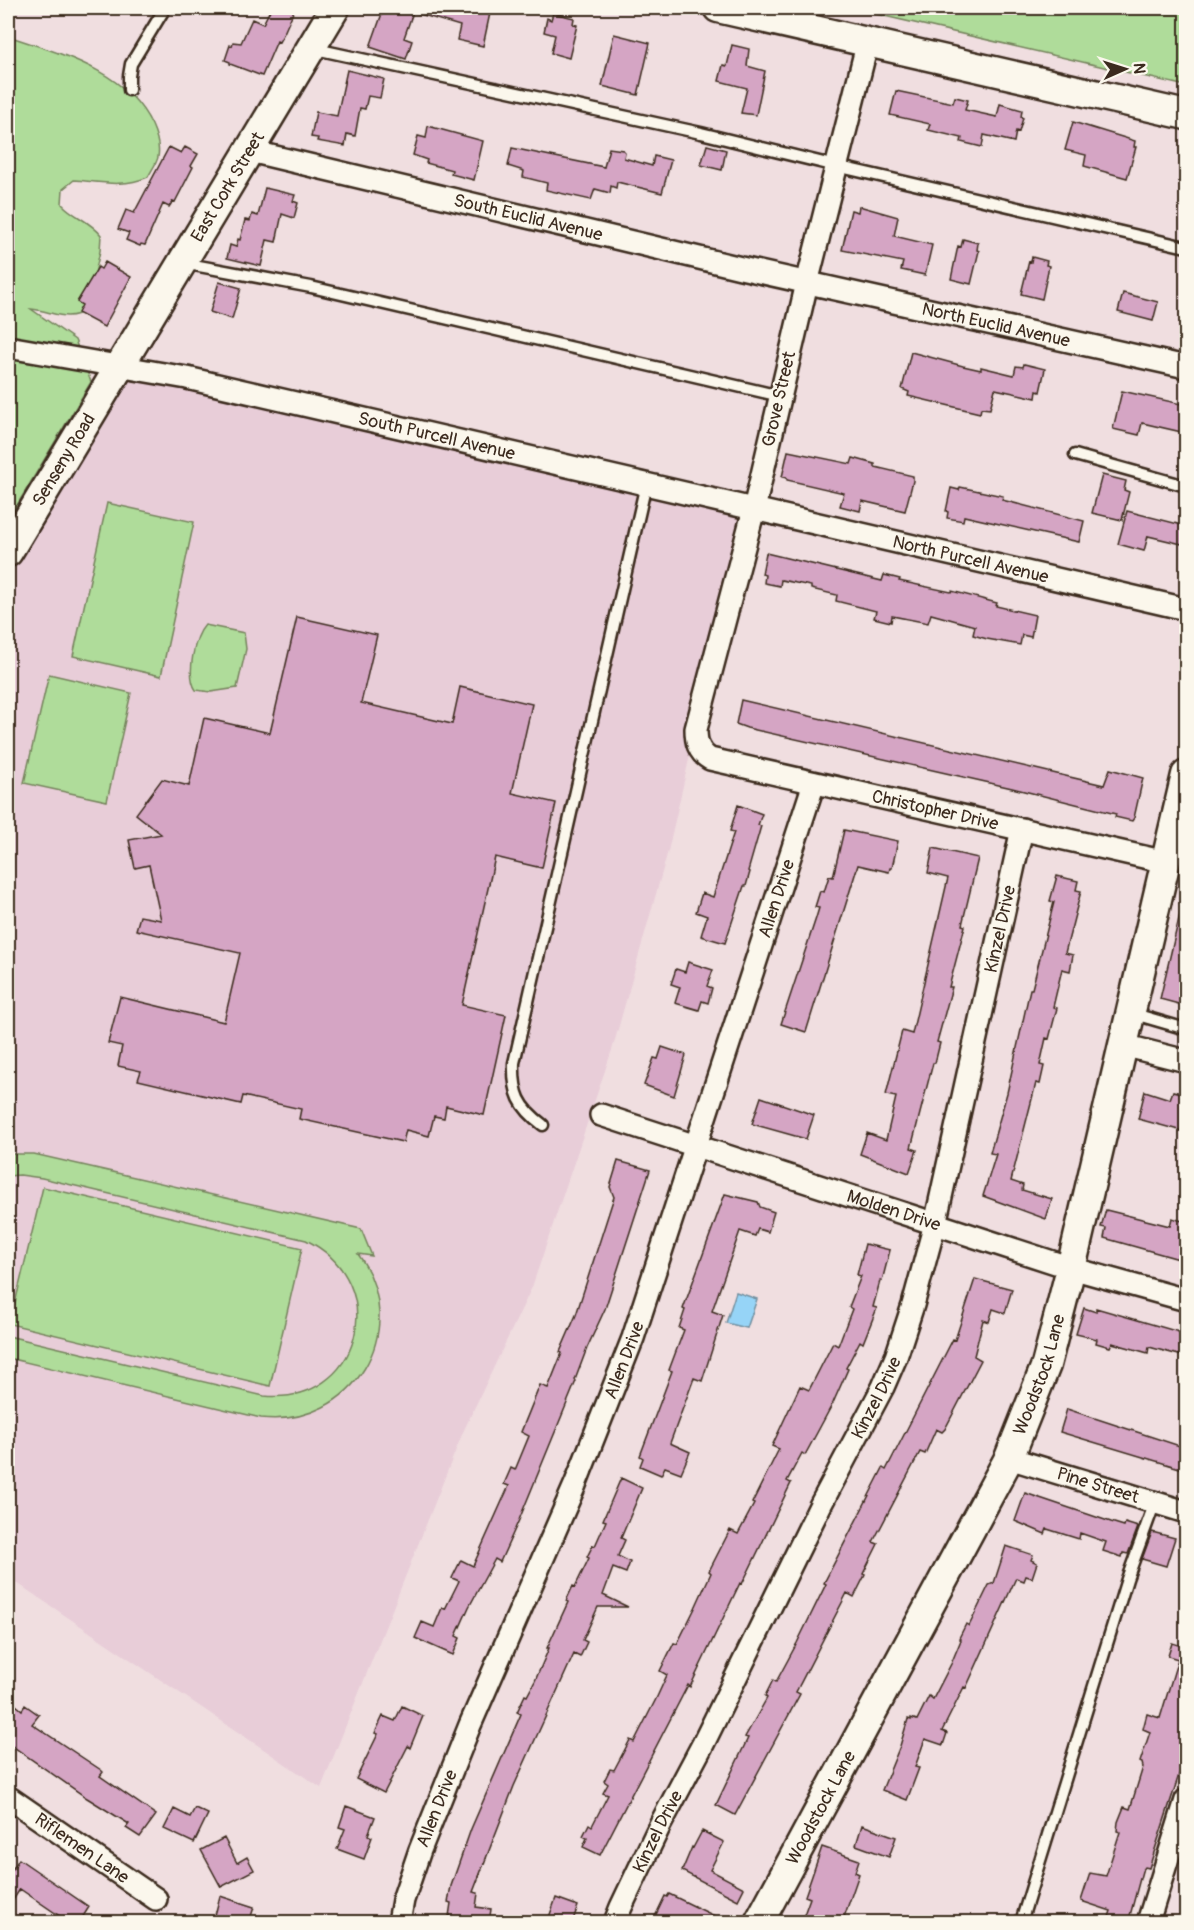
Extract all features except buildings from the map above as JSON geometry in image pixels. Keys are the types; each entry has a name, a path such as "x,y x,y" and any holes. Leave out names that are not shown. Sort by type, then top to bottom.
{"street":[{"name":"East Cork Street","path":"120,367 335,8"},
{"path":"718,8 1186,115"},
{"name":"Grove Street","path":"705,756 696,741 696,729 754,509 807,283 868,41"},
{"name":"South Euclid Avenue","path":"250,150 807,283"},
{"name":"North Euclid Avenue","path":"807,283 1186,367"},
{"name":"South Purcell Avenue","path":"8,347 187,378 754,509"},
{"name":"Senseny Road","path":"8,552 120,367"},
{"name":"North Purcell Avenue","path":"754,509 1186,609"},
{"name":"Christopher Drive","path":"705,756 814,783 1166,862"},
{"name":"Woodstock Lane","path":"759,1923 1009,1458 1046,1365 1071,1268 1186,775"},
{"name":"Allen Drive","path":"399,1923 403,1900 420,1850 574,1485 633,1338 814,783"},
{"name":"Kinzel Drive","path":"615,1923 660,1825 816,1514 883,1387 896,1357 935,1224 1023,829"},
{"path":"1123,1045 1186,1061"},
{"name":"Molden Drive","path":"602,1115 1071,1268 1186,1300"},
{"name":"Pine Street","path":"1009,1458 1186,1512"},
{"name":"Riflemen Lane","path":"8,1797 156,1899"},
{"path":"1148,1923 1186,1800"}],"lane":[{"path":"129,90 131,64 165,8"},
{"path":"311,48 701,133 1186,247"},
{"path":"182,263 310,287 780,396"},
{"path":"1075,455 1186,486"},
{"path":"543,1125 529,1115 519,1099 513,1079 514,1064 646,484"},
{"path":"1131,1013 1186,1029"},
{"path":"1021,1923 1127,1579 1155,1502"}],"shaded area":[{"path":"134,369 754,509 696,729 668,851 613,1047 532,1287 463,1432 321,1788 8,1577 8,577"}],"green space":[{"path":"850,8 1186,8 1186,86"},
{"path":"8,36 90,67 109,77 126,90 141,106 152,125 158,153 148,177 120,183 74,180 63,189 62,204 101,235 100,251 87,310 66,316 31,309 75,340 91,382 8,520"},
{"path":"107,503 194,522 161,676 73,656"},
{"path":"205,625 244,633 246,649 237,688 211,692 196,690 192,676 193,657 198,638"},
{"path":"49,674 131,693 107,801 24,783"},
{"path":"8,1154 34,1154 361,1229 372,1256 358,1254 373,1283 379,1313 376,1342 365,1368 347,1391 323,1407 294,1417 261,1418 8,1358 8,1336 264,1396 297,1394 324,1382 343,1362 354,1338 357,1311 350,1284 333,1259 306,1240 42,1178 8,1176"},
{"path":"43,1187 302,1248 270,1386 10,1324"}],"water":[{"path":"736,1292 757,1299 747,1328 726,1323"}]}
